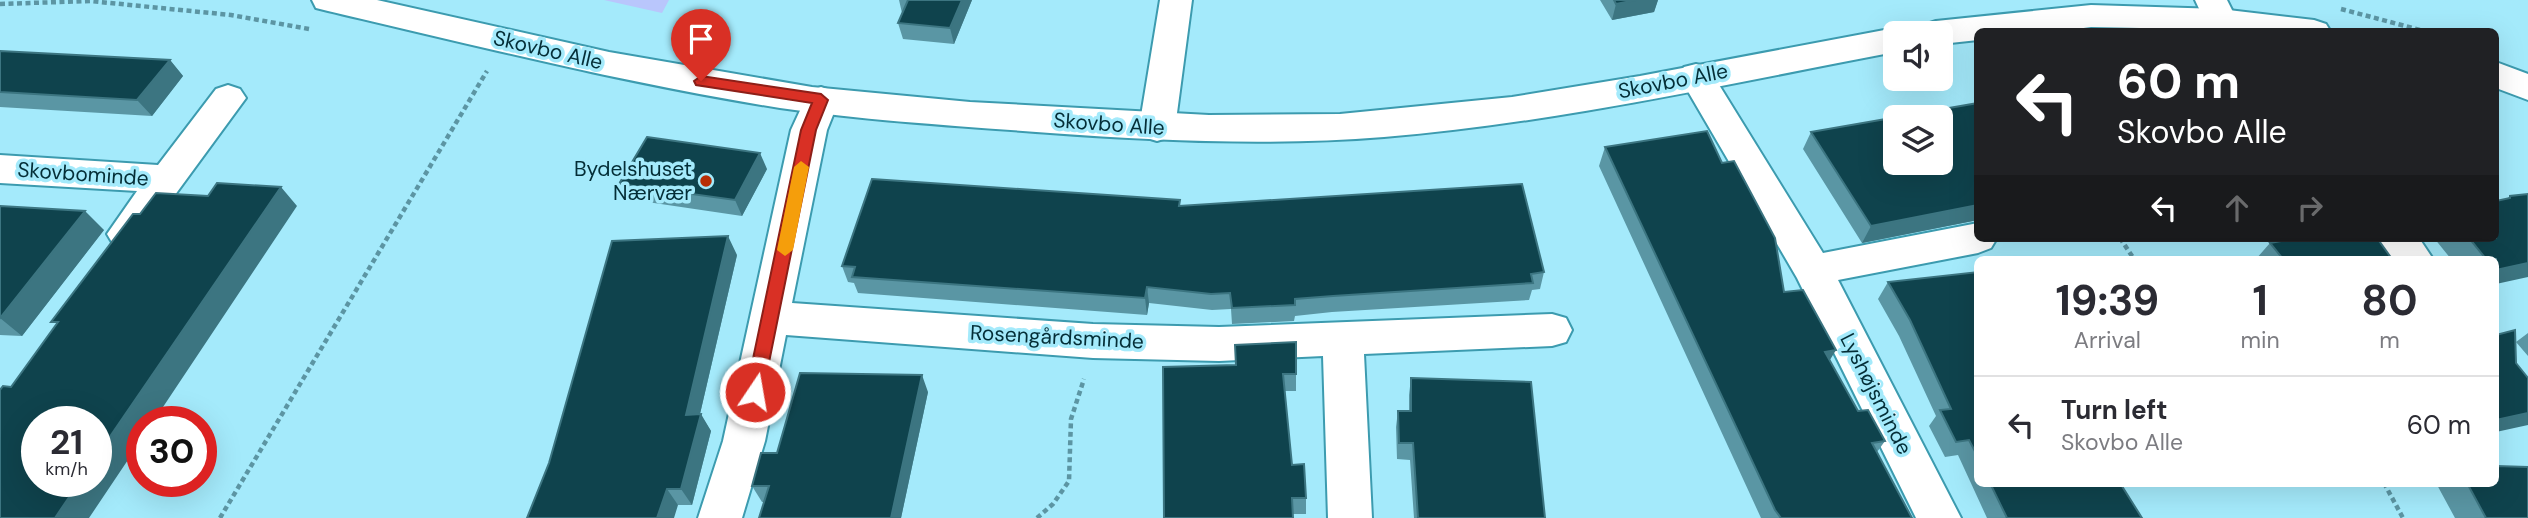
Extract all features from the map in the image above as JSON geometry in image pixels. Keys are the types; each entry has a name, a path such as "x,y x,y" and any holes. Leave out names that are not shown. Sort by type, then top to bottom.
{"street":[{"name":"Skovbo Alle","path":"328,0 597,62 780,95 959,114 1157,128 1259,129 1413,122 1556,103 1883,42"},
{"path":"1157,128 1176,0"},
{"path":"1982,28 2091,16 2216,10 2326,20"},
{"path":"1953,31 1974,29"},
{"path":"2499,75 2528,88"},
{"name":"Lyshøjsminde","path":"1696,76 1812,270 1939,518"},
{"name":"Skovbominde","path":"108,257 228,98"},
{"path":"720,518 744,441 809,130 821,100"},
{"name":"Skovbominde","path":"0,169 167,179"},
{"path":"1812,270 1974,239"},
{"path":"2399,242 2411,256"},
{"name":"Rosengårdsminde","path":"771,318 1093,341 1219,344 1552,330"},
{"path":"1343,339 1350,518"}],"path":[{"path":"2326,20 2394,28"},
{"path":"220,518 488,70"},
{"path":"1037,518 1053,504 1069,481 1071,419 1093,341"},
{"path":"2386,487 2403,518"}],"shaded area":[{"path":"604,0 669,0 662,13"}],"building":[{"path":"908,0 962,0 950,28 898,23"},
{"path":"1614,0 1636,0 1616,4"},
{"path":"0,51 170,60 137,100 0,92"},
{"path":"1974,104 1974,206 1871,226 1811,132 1883,119 1883,175 1953,175 1953,107"},
{"path":"1707,131 1722,163 1734,161 1775,238 1784,292 1803,290 1836,350 1825,352 1858,411 1868,410 1885,441 1872,443 1912,518 1781,518 1775,510 1605,147"},
{"path":"647,137 760,153 735,200 619,184"},
{"path":"872,179 1180,200 1179,206 1522,184 1544,272 1531,274 1533,283 1295,299 1295,305 1232,308 1230,293 1211,294 1147,287 1145,298 852,277 855,267 842,266"},
{"path":"217,183 281,187 131,406 126,406 126,413 112,434 112,406 21,406 21,497 69,497 55,518 0,518 0,390 3,386 11,387 58,322 51,322 133,214 140,214 156,193 208,196"},
{"path":"2528,194 2528,263 2499,269 2499,256 2484,256 2472,242 2499,242 2499,200"},
{"path":"0,206 85,211 0,318"},
{"path":"728,236 686,415 701,414 681,489 667,489 657,518 527,518 549,463 612,241"},
{"path":"2380,242 2390,256 2281,256 2270,243"},
{"path":"1974,272 1974,449 1969,440 1956,442 1940,410 1951,409 1910,320 1888,282"},
{"path":"2515,330 2516,363 2528,378 2528,413 2499,419 2499,334"},
{"path":"1296,342 1296,374 1283,374 1292,465 1304,464 1306,498 1292,498 1293,518 1164,518 1163,367 1236,365 1235,345"},
{"path":"800,373 922,375 891,518 759,518 769,486 752,486 761,453 777,453"},
{"path":"1411,378 1531,382 1545,518 1418,518 1413,443 1399,443 1398,411 1411,411"},
{"path":"2499,466 2528,467 2528,518 2486,518 2469,487 2499,487"},
{"path":"1992,487 2123,487 2142,518 2007,518"}],"slow traffic":[{"path":"785,250 801,167"}],"place":[{"name":"Bydelshuset Nærvær","path":"706,181"}],"route":[{"path":"701,81 821,100 809,130 755,392"}]}
